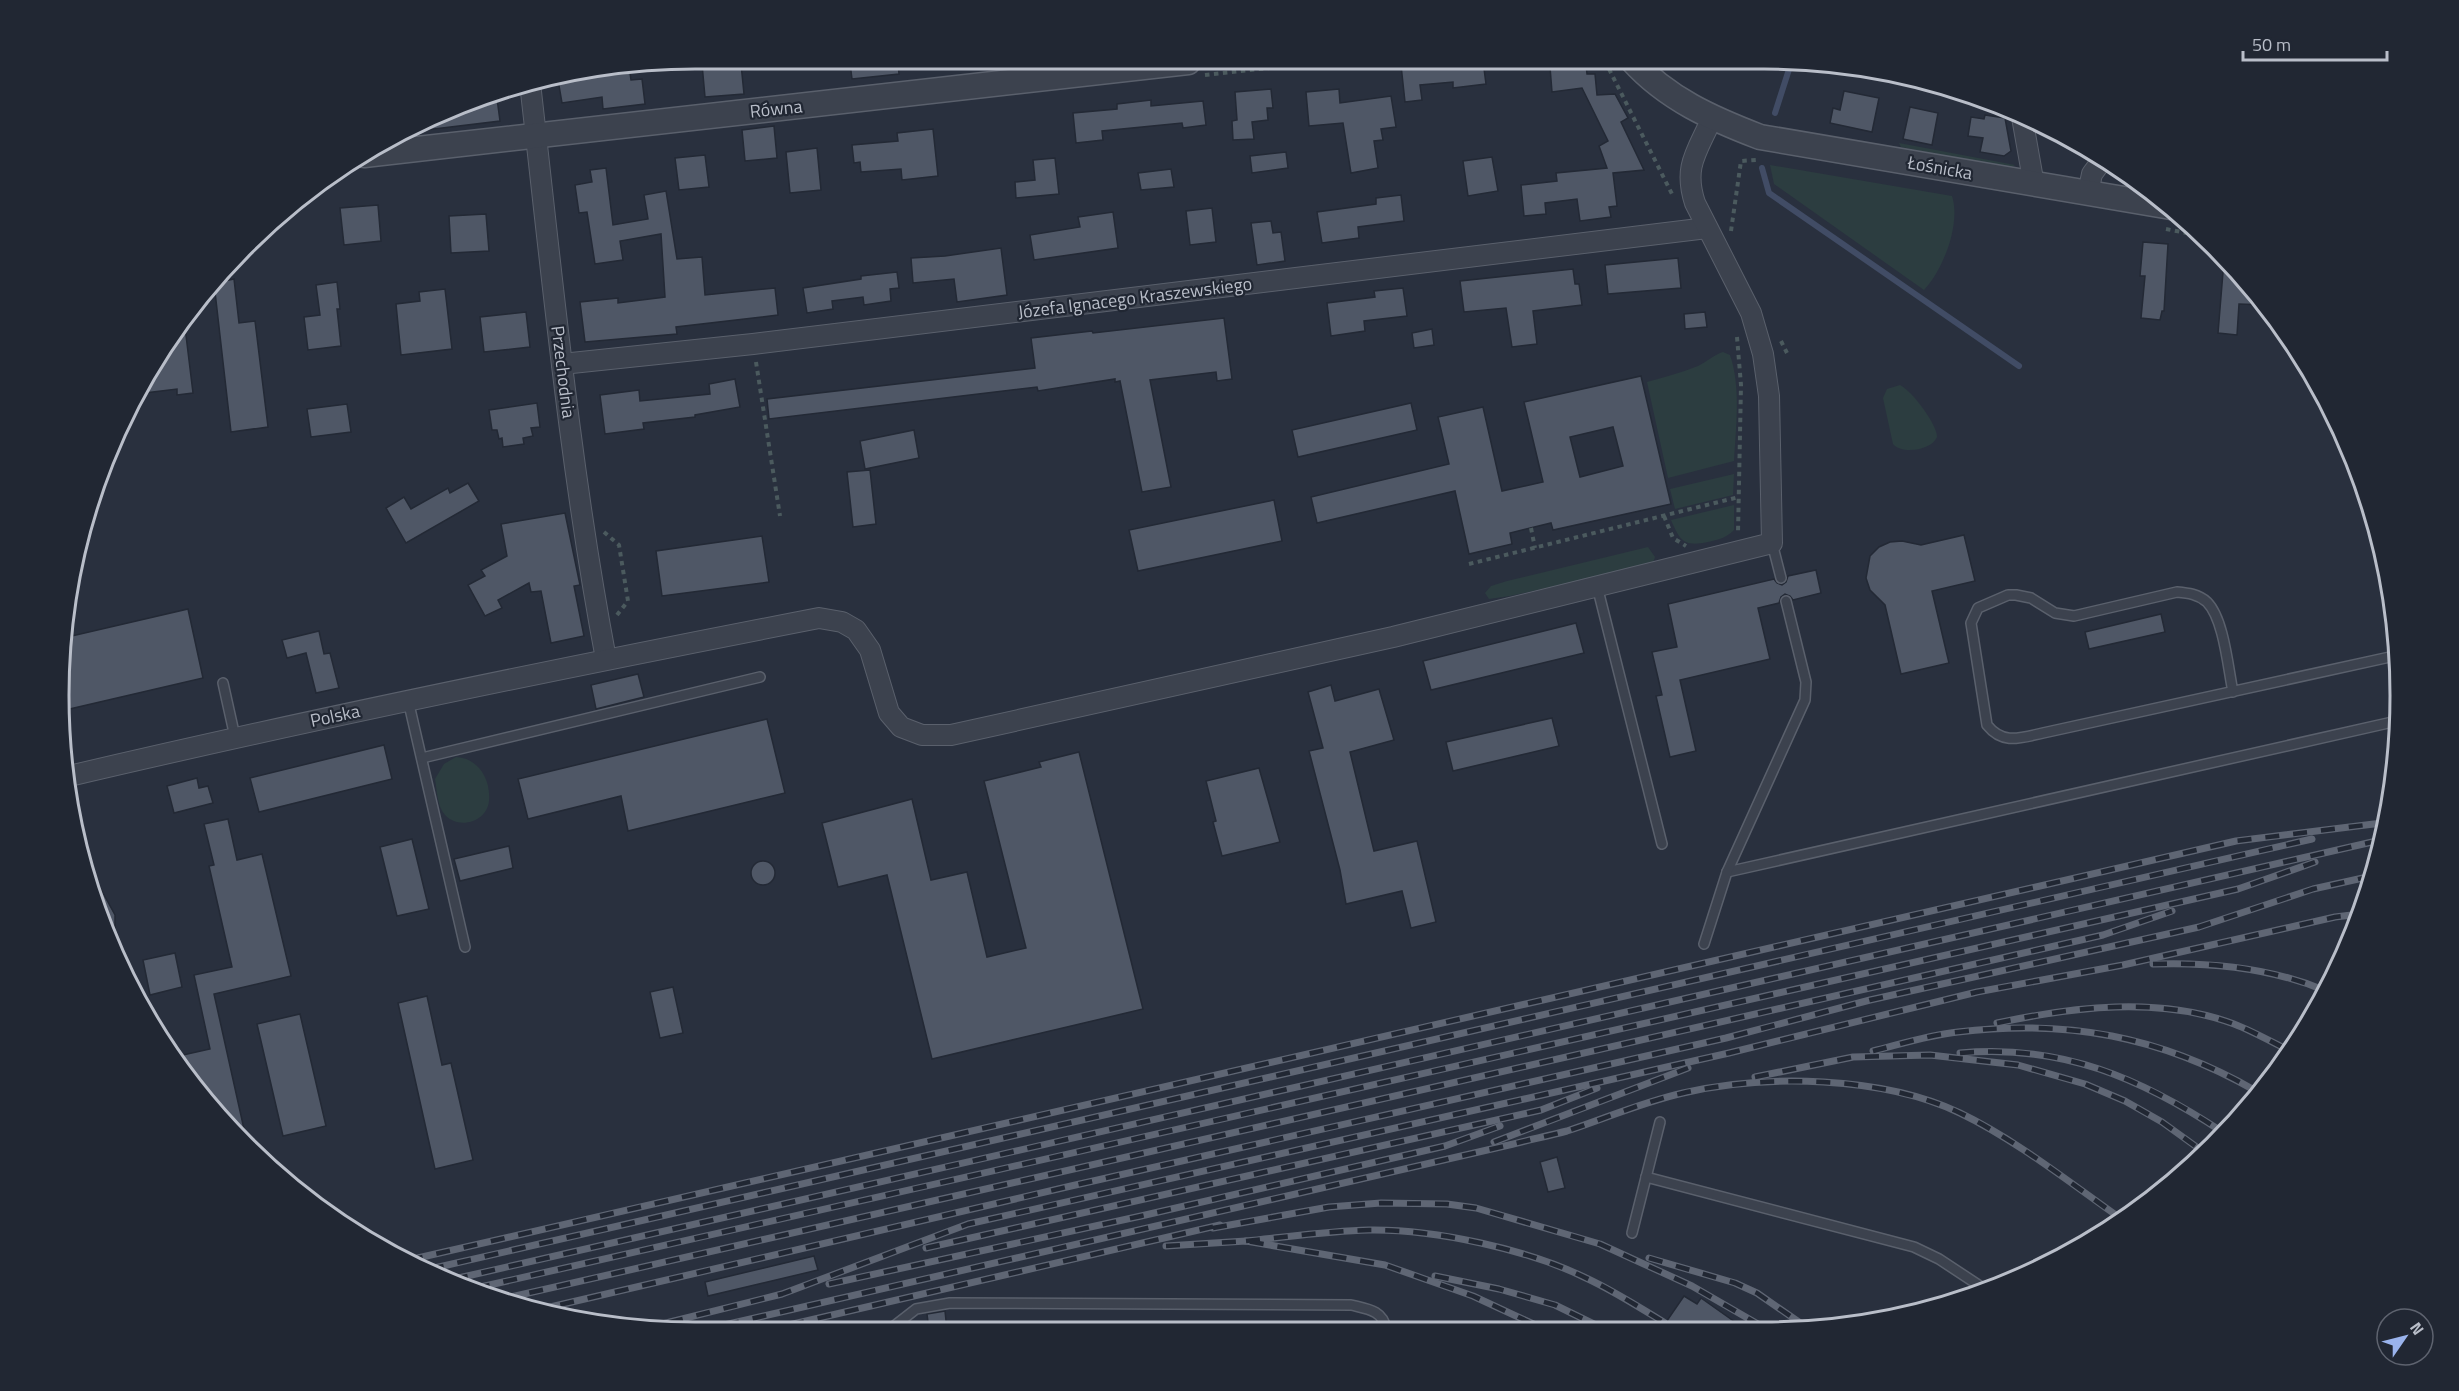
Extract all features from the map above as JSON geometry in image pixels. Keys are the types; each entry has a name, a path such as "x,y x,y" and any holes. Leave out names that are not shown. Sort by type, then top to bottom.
{"street":[{"name":"Równa","path":"382,153 1126,69"},
{"name":"Łośnicka","path":"1640,69 1676,98 1712,118 1760,137 2152,204"},
{"name":"Przechodnia","path":"531,91 562,364 586,543 606,659"},
{"path":"1712,118 1691,166 1689,185 1707,228 1750,313 1763,354 1769,396 1772,543"},
{"path":"2024,126 2034,185"},
{"path":"2088,193 2092,174 2098,166"},
{"name":"Józefa Ignacego Kraszewskiego","path":"562,364 753,344 1707,228"},
{"name":"Polska","path":"74,775 408,700 819,618 842,622 856,630 870,650 889,712 901,727 922,735 951,735 1393,637 1772,543"}],"lane":[{"path":"1772,543 1781,578"},
{"path":"1597,586 1662,844"},
{"path":"2233,692 2218,623 2208,603 2192,593 2177,592 2074,616 2055,613 2031,597 2008,595 1978,608 1971,623 1987,725 1994,735 2003,738 2020,738 2233,692 2389,657"},
{"path":"1704,944 1727,872 1805,700 1806,682 1786,601"},
{"path":"422,758 760,677"},
{"path":"223,683 235,737"},
{"path":"408,700 465,947"},
{"path":"1727,872 2389,723"},
{"path":"1632,1233 1660,1122"},
{"path":"1646,1177 1914,1247 1939,1259 1977,1284"},
{"path":"900,1322 916,1310 950,1303 1352,1305 1380,1314 1385,1322"}],"path":[{"path":"1609,69 1673,195"},
{"path":"1731,237 1741,161 1753,159"},
{"path":"1736,328 1742,385 1738,533"},
{"path":"1777,332 1787,353"},
{"path":"753,344 780,516"},
{"path":"1468,564 1739,497"},
{"path":"1531,528 1535,548"},
{"path":"604,532 619,545 628,601 612,621"}],"shaded area":[{"path":"1899,143 2015,165 2009,169 1901,147"},
{"path":"1770,165 1952,196 1954,220 1952,233 1938,271 1924,290 1774,184"},
{"path":"1723,352 1730,355 1736,380 1734,461 1668,478 1647,382 1698,366"},
{"path":"1900,385 1923,408 1936,431 1937,437 1934,441 1923,448 1910,450 1893,444 1883,398 1887,389"},
{"path":"1734,474 1733,495 1675,509 1670,489"},
{"path":"1734,505 1734,530 1722,538 1708,542 1693,544 1684,541 1680,538 1671,520"},
{"path":"1648,547 1655,557 1653,563 1646,566 1510,596 1489,599 1485,593 1491,586 1507,581"},
{"path":"456,757 471,761 477,766 482,771 488,785 487,808 478,819 472,822 451,820 442,811 439,803 435,779 444,764"}],"building":[{"path":"702,69 742,69 744,94 705,97"},
{"path":"851,69 899,69 899,74 852,79"},
{"path":"1401,69 1484,69 1486,84 1453,88 1453,82 1420,85 1422,100 1405,102"},
{"path":"1550,69 1586,69 1587,74 1595,74 1597,95 1615,94 1628,118 1621,122 1644,170 1613,173 1617,206 1609,207 1611,217 1580,221 1577,199 1545,203 1546,214 1524,216 1521,185 1557,181 1556,173 1607,168 1599,146 1608,141 1582,88 1552,92"},
{"path":"630,73 631,80 642,79 645,104 603,109 602,97 562,103 559,84"},
{"path":"1271,89 1273,108 1267,108 1268,120 1252,122 1254,139 1233,140 1232,121 1237,120 1235,92"},
{"path":"1339,89 1340,103 1391,96 1396,127 1381,129 1383,140 1374,141 1378,168 1351,173 1343,123 1309,126 1306,92"},
{"path":"1844,91 1879,98 1872,132 1830,123 1833,108 1840,110"},
{"path":"1151,100 1151,106 1203,101 1206,125 1183,128 1182,123 1102,131 1103,140 1076,143 1073,113 1117,109 1117,104"},
{"path":"497,101 500,121 427,130"},
{"path":"1910,107 1938,113 1932,145 1903,139"},
{"path":"1985,115 2005,118 2011,151 2004,156 1980,152 1983,138 1968,136 1971,117 1984,119"},
{"path":"774,126 777,158 745,161 742,130"},
{"path":"933,129 938,176 902,180 901,169 861,172 860,162 854,163 852,145 898,141 897,133"},
{"path":"817,148 821,190 790,193 786,152"},
{"path":"1286,152 1288,168 1252,173 1250,156"},
{"path":"705,155 709,187 679,190 675,158"},
{"path":"1492,157 1498,191 1468,196 1463,161"},
{"path":"1055,158 1059,194 1016,198 1015,182 1035,180 1033,160"},
{"path":"606,168 613,225 648,219 644,195 666,191 677,259 702,257 705,295 775,288 778,315 676,327 677,334 585,342 580,302 618,298 618,303 665,297 661,234 620,241 623,260 595,264 587,212 579,213 575,185 592,182 590,170"},
{"path":"1171,169 1174,187 1141,190 1138,173"},
{"path":"1401,195 1404,221 1358,227 1359,238 1322,243 1317,212 1376,204 1376,198"},
{"path":"378,205 381,241 344,245 340,208"},
{"path":"1212,208 1216,242 1190,245 1186,211"},
{"path":"1113,212 1118,248 1034,260 1030,235 1080,227 1078,217"},
{"path":"486,214 489,251 451,253 449,216"},
{"path":"1271,221 1273,233 1281,232 1285,261 1257,265 1251,223"},
{"path":"2143,242 2168,244 2164,311 2162,311 2160,320 2141,318 2145,276 2140,276"},
{"path":"1001,248 1007,295 957,302 954,279 913,283 911,258"},
{"path":"1678,258 1681,288 1608,294 1605,265"},
{"path":"1573,269 1575,284 1579,284 1582,305 1533,311 1537,344 1512,347 1506,308 1464,312 1460,281"},
{"path":"2223,269 2253,305 2239,304 2237,335 2218,333"},
{"path":"897,272 899,288 890,289 891,301 864,305 863,297 832,301 833,309 807,313 803,288 861,279 861,276"},
{"path":"234,279 239,323 255,321 268,427 231,432 215,293 225,281"},
{"path":"337,282 341,346 308,350 304,317 320,315 316,285"},
{"path":"1403,288 1407,316 1364,321 1365,331 1331,336 1327,303 1375,297 1374,291"},
{"path":"445,289 452,349 401,355 396,304 420,301 419,292"},
{"path":"526,312 530,347 484,352 480,317"},
{"path":"1705,312 1707,327 1685,329 1684,314"},
{"path":"1224,318 1232,379 1217,381 1216,372 1150,380 1171,487 1142,492 1120,381 1115,382 1115,379 1038,391 1037,387 769,419 767,399 1035,368 1031,338"},
{"path":"1432,329 1434,345 1414,348 1412,333"},
{"path":"186,332 193,393 177,395 177,389 147,393"},
{"path":"1641,376 1671,504 1553,530 1551,523 1510,533 1512,544 1469,554 1455,491 1317,523 1311,497 1449,464 1438,417 1483,407 1502,491 1543,482 1524,402","holes":["1613,427 1623,466 1580,477 1570,437"]},
{"path":"735,379 740,407 695,415 695,417 643,423 644,429 605,434 600,395 639,390 640,401 710,394 709,384"},
{"path":"537,403 540,427 531,428 533,436 523,438 524,444 503,447 502,438 499,439 497,430 492,430 489,410"},
{"path":"1411,403 1417,430 1298,457 1292,430"},
{"path":"347,404 351,432 311,437 307,409"},
{"path":"914,430 919,458 865,469 860,441"},
{"path":"870,470 876,524 853,527 847,472"},
{"path":"468,483 479,501 406,543 386,508 404,497 411,509 448,488 450,493"},
{"path":"1274,500 1282,541 1138,571 1129,530"},
{"path":"565,513 580,585 574,586 584,636 551,643 541,591 531,592 529,583 498,600 502,608 485,616 468,585 485,576 481,570 507,556 501,524"},
{"path":"1964,535 1975,581 1932,591 1949,663 1901,674 1885,605 1870,590 1866,578 1870,556 1879,547 1890,542 1902,541 1921,545"},
{"path":"762,536 769,582 662,596 656,551"},
{"path":"1816,570 1821,593 1793,600 1785,594 1779,603 1758,608 1770,659 1680,680 1696,751 1670,757 1656,696 1662,695 1652,652 1677,647 1668,604 1774,579 1782,585 1788,576"},
{"path":"188,609 203,678 69,709 72,636"},
{"path":"2161,614 2165,632 2089,649 2085,632"},
{"path":"1576,623 1584,653 1431,690 1423,661"},
{"path":"319,631 324,654 330,653 339,688 316,693 306,653 287,658 282,640"},
{"path":"638,674 644,697 596,709 591,685"},
{"path":"1331,685 1335,701 1379,689 1394,740 1350,752 1374,851 1417,841 1436,922 1411,928 1402,891 1346,904 1340,870 1309,751 1323,748 1308,692"},
{"path":"1552,718 1559,746 1453,771 1446,742"},
{"path":"767,719 785,793 628,831 621,796 528,819 518,779"},
{"path":"384,745 392,779 259,812 250,778"},
{"path":"1079,752 1143,1009 932,1059 887,875 838,887 822,823 912,799 931,880 967,872 987,957 1026,948 984,781 1041,767 1039,762"},
{"path":"1259,768 1280,842 1222,856 1206,781"},
{"path":"197,778 199,788 208,786 213,803 174,813 167,786"},
{"path":"228,819 237,860 262,854 291,976 214,994 244,1131 224,1109 183,1055 210,1049 194,975 232,967 209,866 214,865 204,824"},
{"path":"412,839 429,909 397,916 380,847"},
{"path":"509,846 513,868 460,881 454,859"},
{"path":"763,861 768,862 774,868 774,878 768,884 763,885 758,884 752,878 751,873 752,868 758,862"},
{"path":"98,884 115,915 115,930"},
{"path":"175,953 182,987 150,995 143,960"},
{"path":"673,987 683,1033 660,1038 650,992"},
{"path":"427,996 442,1065 451,1063 473,1160 435,1169 398,1003"},
{"path":"300,1014 326,1126 283,1136 257,1024"},
{"path":"1557,1157 1565,1188 1548,1192 1540,1162"},
{"path":"814,1256 818,1270 708,1296 705,1282"},
{"path":"1684,1296 1697,1304 1701,1298 1735,1322 1666,1322"},
{"path":"945,1311 946,1322 928,1322 927,1314"}],"waterway":[{"path":"1775,113 1789,70"},
{"path":"1762,168 1769,193 2019,366"}],"railway":[{"path":"419,1258 2236,841 2377,824"},
{"path":"440,1267 2312,839"},
{"path":"463,1277 2373,842"},
{"path":"486,1286 2238,889 2315,862"},
{"path":"555,1306 1726,1038 1870,1000 2199,927 2313,889 2363,878"},
{"path":"516,1296 2103,935 2172,911"},
{"path":"672,1321 782,1294 968,1224 1729,1053 1977,992 2123,965 2350,915"},
{"path":"2153,964 2197,964 2241,968 2284,977 2317,988"},
{"path":"1997,1023 2055,1012 2146,1007 2205,1015 2234,1024 2282,1047"},
{"path":"1873,1051 1926,1037 1958,1032 2037,1028 2075,1030 2148,1045 2220,1072 2252,1089"},
{"path":"1960,1053 2033,1054 2099,1069 2162,1096 2217,1128"},
{"path":"1755,1077 1853,1057 1930,1055 2018,1065 2085,1084 2125,1101 2162,1122 2198,1148"},
{"path":"1494,1142 1688,1068"},
{"path":"737,1322 1553,1135 1683,1093 1750,1083 1786,1081 1860,1085 1929,1101 1960,1113 2002,1136 2115,1214"},
{"path":"926,1248 1541,1110 1597,1088"},
{"path":"829,1284 1141,1216 1445,1146 1500,1126"},
{"path":"1213,1228 1329,1207 1381,1203 1447,1204 1476,1208 1600,1244 1692,1286 1754,1322"},
{"path":"802,1322 1220,1225"},
{"path":"1246,1241 1369,1230 1451,1237 1509,1250 1562,1268 1606,1288 1663,1322"},
{"path":"1166,1246 1246,1241 1385,1265 1473,1296 1529,1322"},
{"path":"1649,1258 1735,1283 1757,1293 1798,1321"},
{"path":"1435,1276 1499,1289 1555,1305 1590,1322"}]}
